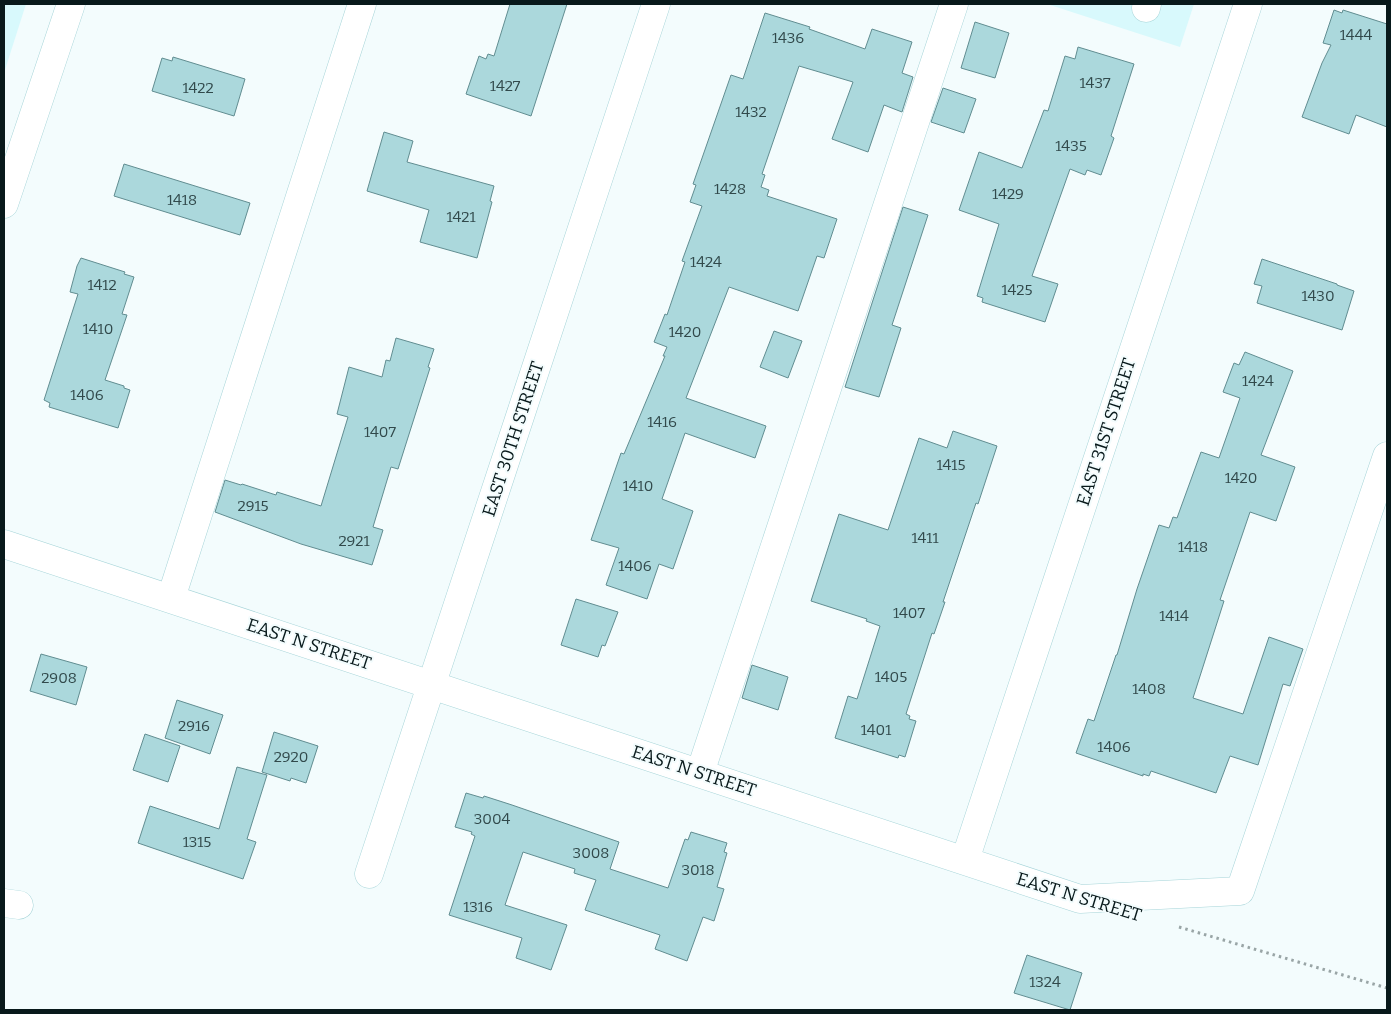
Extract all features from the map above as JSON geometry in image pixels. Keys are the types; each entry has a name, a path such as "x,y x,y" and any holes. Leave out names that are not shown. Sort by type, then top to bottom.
{"street":[{"path":"4,204 71,4"},
{"path":"171,598 362,4"},
{"name":"EAST 30TH STREET","path":"369,874 656,4"},
{"path":"700,773 954,4"},
{"name":"EAST 31ST STREET","path":"965,860 1248,4"},
{"name":"EAST N STREET","path":"4,544 1080,899 1240,891 1387,456"}],"path":[{"path":"1176,926 1387,988"}],"shaded area":[{"path":"4,4 26,4 4,73"},
{"path":"1047,4 1194,4 1180,47"}],"building":[{"path":"510,4 567,4 531,116 466,94 479,56 486,59 488,54 494,56"},
{"path":"1334,10 1342,13 1343,10 1387,24 1387,127 1356,115 1349,134 1302,117 1322,63 1331,45 1323,43"},
{"path":"765,13 810,27 809,29 865,49 872,29 912,42 902,73 913,77 902,112 884,105 868,152 832,139 853,82 799,66 762,174 765,175 761,187 769,190 767,196 837,219 824,258 817,256 798,311 729,287 686,398 766,426 755,458 685,433 662,499 693,511 673,569 659,564 647,599 606,585 619,548 591,540 621,453 624,454 665,356 663,356 667,347 654,342 665,314 667,315 685,262 682,261 702,206 690,202 696,185 693,184 731,75 743,79"},
{"path":"975,22 1009,33 995,78 961,68"},
{"path":"1078,47 1134,64 1111,136 1114,138 1101,175 1087,170 1085,175 1070,169 1032,276 1058,284 1045,322 982,302 983,298 977,296 999,224 959,210 979,152 1022,168 1044,110 1048,111 1065,56 1075,59"},
{"path":"173,57 245,79 234,116 152,91 162,58 172,61"},
{"path":"943,88 976,99 964,133 931,122"},
{"path":"384,132 413,141 407,162 494,186 490,201 492,202 477,258 420,242 429,210 367,191"},
{"path":"124,164 250,203 240,235 114,196"},
{"path":"903,207 928,215 892,325 901,328 879,397 845,387"},
{"path":"81,258 125,272 124,274 134,277 122,314 127,315 105,380 130,390 118,428 49,407 50,403 44,400 78,294 70,292"},
{"path":"1262,259 1354,291 1342,330 1257,303 1262,286 1254,284"},
{"path":"774,331 802,341 788,378 760,367"},
{"path":"396,338 434,349 428,367 430,368 398,469 391,467 373,527 383,530 372,565 301,544 215,512 225,480 276,495 277,492 321,506 348,417 337,414 349,367 382,377 386,360 390,361"},
{"path":"1245,352 1293,371 1261,455 1295,467 1276,521 1250,512 1220,600 1224,601 1193,698 1243,714 1269,637 1303,649 1290,686 1283,684 1258,765 1230,756 1216,793 1151,771 1149,776 1143,774 1143,776 1076,753 1088,719 1094,721 1159,525 1169,528 1173,517 1177,518 1201,452 1219,458 1240,398 1223,392 1234,363 1239,365"},
{"path":"953,431 997,446 978,504 976,503 943,602 945,602 934,634 932,633 906,714 910,716 909,719 916,721 905,757 899,755 898,758 835,738 848,696 857,699 880,626 866,621 867,619 811,601 839,514 888,530 919,438 947,448"},
{"path":"576,599 618,612 605,646 602,645 598,657 561,645"},
{"path":"41,654 87,667 76,705 30,691"},
{"path":"752,665 788,677 778,710 742,698"},
{"path":"177,700 223,715 210,754 165,738"},
{"path":"274,732 318,746 306,783 291,778 290,781 262,772"},
{"path":"145,734 180,746 168,782 133,770"},
{"path":"237,767 267,775 247,839 256,842 243,879 138,843 150,806 219,829"},
{"path":"466,793 483,798 484,796 619,842 610,869 668,888 685,839 688,840 691,832 727,843 724,852 727,853 717,887 724,889 714,921 703,917 687,961 655,949 660,935 585,910 596,880 574,873 575,869 523,852 505,905 567,925 551,970 516,958 522,938 449,915 475,836 471,834 472,832 455,827"},
{"path":"1027,955 1082,973 1070,1010 1014,993"}]}
